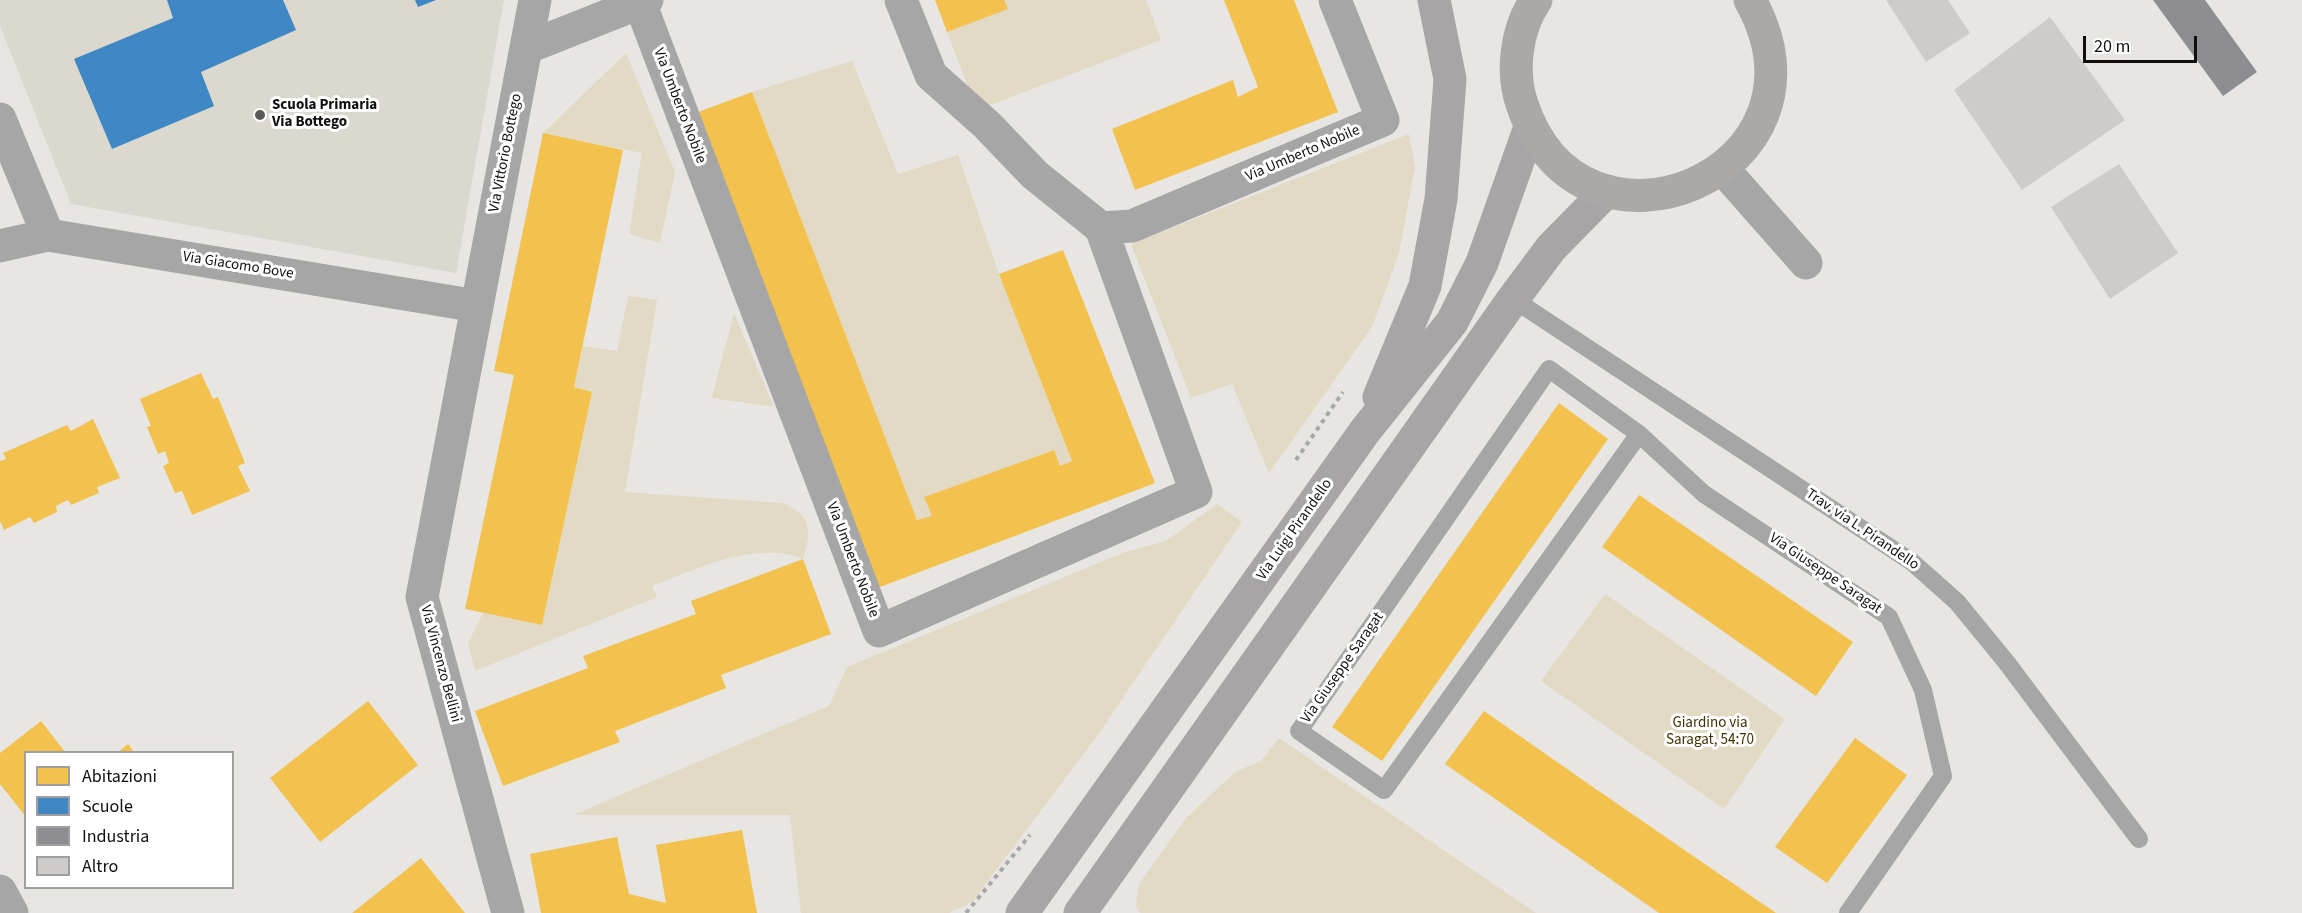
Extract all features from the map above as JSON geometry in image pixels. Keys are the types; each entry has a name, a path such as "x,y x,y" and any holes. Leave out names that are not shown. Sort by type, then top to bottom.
{"main road":[{"path":"1365,431 1425,286 1441,200 1450,79 1434,0"},
{"path":"1750,0 1762,22 1770,56"},
{"path":"1531,2 1518,45 1516,87 1530,127 1550,155 1576,177 1607,191 1637,197 1668,194 1697,185 1723,169 1752,137 1768,98 1775,0"},
{"name":"Via Luigi Pirandello","path":"1022,913 1365,431 1452,322 1482,263 1530,127"},
{"path":"1082,912 1513,299 1551,248 1607,191"}],"street":[{"name":"Via Vittorio Bottego","path":"477,306 535,0"},
{"path":"901,0 931,75 987,125 1035,175 1101,228"},
{"name":"Via Umberto Nobile","path":"526,48 644,2 879,632 1196,492 1101,228 1132,225 1383,120 1335,0"},
{"path":"0,118 48,235"},
{"path":"1723,169 1806,263"},
{"name":"Via Giacomo Bove","path":"0,246 48,235 477,306"},
{"name":"Via Vincenzo Bellini","path":"477,306 422,597 508,913"},
{"path":"0,891 12,913"}],"lane":[{"name":"Trav. via L. Pirandello","path":"1513,299 1912,562 1957,602 1971,619 2139,839"},
{"name":"Via Giuseppe Saragat","path":"1639,434 1384,789 1299,731 1549,369 1639,434 1704,494 1889,617 1923,690 1943,776 1848,913"}],"path":[{"path":"1293,465 1346,387"},
{"path":"966,913 1035,828"}],"shaded area":[{"name":"Scuola Primaria Via Bottego","path":"0,0 504,0 456,273 71,204 0,26"}],"green space":[{"path":"1004,0 1146,0 1161,40 977,110 947,32 1007,9"},
{"path":"626,53 675,172 660,243 629,234 642,153 543,133"},
{"path":"852,61 898,174 958,155 999,274 1072,461 1060,466 1053,450 924,497 932,516 917,520 752,92"},
{"path":"1409,134 1415,167 1399,253 1372,327 1269,473 1232,384 1191,398 1131,244"},
{"path":"628,296 657,300 625,492 782,503 799,513 807,525 808,540 803,559 785,554 766,553 726,559 707,565 652,586 657,597 475,671 468,643 483,613 542,625 592,392 574,387 583,346 617,351"},
{"path":"734,313 774,407 712,398"},
{"path":"1217,504 1242,522 1095,739 972,902 949,913 801,913 790,815 573,815 829,706 847,667 1125,552 1166,541"},
{"name":"Giardino via Saragat, 54:70","path":"1605,594 1785,719 1724,809 1541,681"},
{"path":"1279,738 1536,913 1140,913 1136,906 1139,884 1186,818 1235,772 1261,761"}],"building: Abitazioni":[{"path":"935,0 1004,0 1008,9 947,32"},
{"path":"1224,0 1294,0 1338,112 1135,190 1112,129 1233,80 1238,97 1258,87"},
{"path":"752,92 917,520 932,516 924,497 1054,450 1060,466 1072,461 999,274 1063,250 1155,483 872,590 690,115"},
{"path":"543,133 623,150 574,387 592,392 542,625 465,609 514,375 494,371"},
{"path":"201,373 213,399 218,397 245,463 238,466 250,491 192,515 182,491 175,493 163,466 169,463 165,451 158,454 147,427 151,426 140,399"},
{"path":"1559,403 1608,439 1382,761 1332,727"},
{"path":"93,419 120,478 97,487 99,493 71,505 68,500 56,506 57,512 34,523 30,517 4,530 0,521 0,461 6,459 3,453 67,425 71,431"},
{"path":"1639,495 1853,642 1816,696 1602,547"},
{"path":"803,559 831,634 721,675 726,688 615,731 620,742 503,786 475,711 588,668 583,656 696,614 691,601"},
{"path":"368,701 418,765 320,842 270,778"},
{"path":"1484,711 1776,913 1659,913 1445,764"},
{"path":"41,721 64,751 24,751 24,814 0,784 0,753"},
{"path":"1855,738 1907,775 1827,883 1775,847"},
{"path":"128,744 133,751 119,751"},
{"path":"742,830 757,913 541,913 530,854 617,837 629,894 666,903 656,845"},
{"path":"421,858 465,913 352,913"}],"building: Scuole":[{"path":"167,0 283,0 296,30 201,72 214,106 112,149 74,59 173,18"},
{"path":"415,0 436,0 418,7"}],"building: Industria":[{"path":"2153,0 2205,0 2257,72 2223,96"}],"building: Altro":[{"path":"1886,0 1948,0 1970,33 1926,62"},
{"path":"2050,17 2125,120 2022,190 1954,90"},
{"path":"2119,164 2178,253 2110,299 2051,207"}],"place":[{"name":"Scuola Primaria Via Bottego","path":"260,115"}]}
